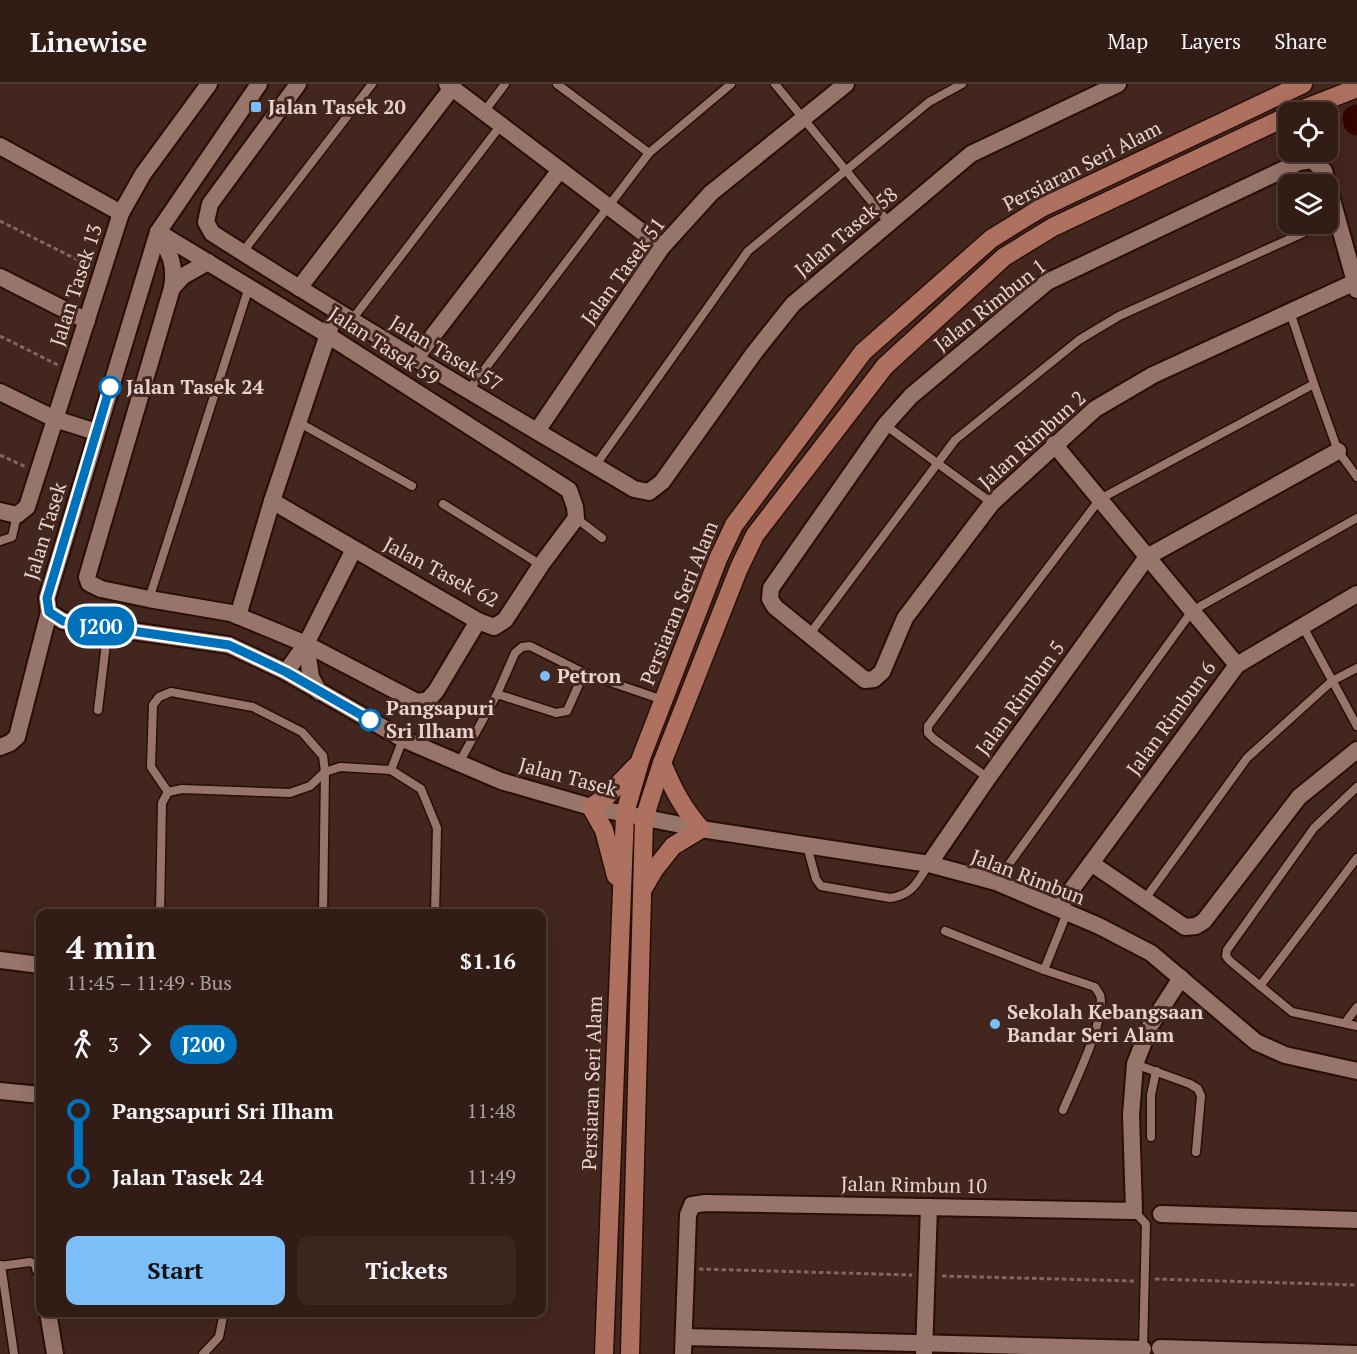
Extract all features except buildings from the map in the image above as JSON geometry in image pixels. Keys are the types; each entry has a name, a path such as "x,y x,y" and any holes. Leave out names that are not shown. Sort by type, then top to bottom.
{"main road":[{"name":"Persiaran Seri Alam","path":"604,1354 625,813 639,762 734,525 863,352 992,239 1041,208 1284,88 1303,84"},
{"path":"1240,138 1279,110 1284,88 1311,98 1352,90"},
{"path":"1321,102 1352,90"},
{"path":"630,1354 644,819 662,763 739,568 755,535 885,366 1004,257 1053,227 1278,121"},
{"path":"622,903 604,830 591,807 621,783 639,762"},
{"path":"642,891 654,870 673,846 701,829 684,810 674,794 662,763"}],"street":[{"name":"Jalan Tasek 13","path":"17,515 27,507 121,213 143,174 208,84"},
{"name":"Jalan Tasek","path":"259,84 158,232 47,598 49,612 63,621 229,645 286,672 403,739 459,764 501,781 591,807 644,819"},
{"name":"Jalan Tasek 57","path":"298,84 210,204 206,222 212,233 344,317 634,489 649,492 662,482"},
{"name":"Jalan Tasek 51","path":"537,431 662,247 711,192 804,120 846,84"},
{"name":"Jalan Tasek 58","path":"662,482 754,353 793,304 971,154 1118,84"},
{"path":"299,288 450,86 662,247"},
{"path":"0,146 121,213"},
{"name":"Jalan Rimbun 1","path":"808,634 775,607 770,598 771,588 885,424 911,396 1047,282 1299,162 1312,160 1324,174"},
{"path":"415,359 560,170"},
{"path":"158,232 172,258 175,273 87,577 90,583 101,589 231,613 306,644 417,702 428,700 436,691 478,621"},
{"name":"Jalan Tasek 59","path":"158,232 326,333 569,490 575,512"},
{"path":"1334,234 1356,286"},
{"path":"172,288 183,276 208,262"},
{"path":"0,277 87,321"},
{"name":"Jalan Rimbun 2","path":"808,634 865,680 874,679 882,672 905,618 992,503 1054,444 1095,410 1153,375 1290,312 1356,286"},
{"path":"238,616 326,333 344,317"},
{"path":"0,392 55,419 96,432"},
{"path":"1054,444 1236,665"},
{"path":"1148,557 1338,451"},
{"name":"Jalan Tasek 62","path":"272,501 478,621 494,627 505,620 575,512"},
{"path":"0,511 17,515"},
{"path":"286,672 306,644 354,549"},
{"name":"Jalan Rimbun 5","path":"929,864 988,778 1148,557"},
{"name":"Jalan Rimbun 6","path":"1062,910 1091,863 1236,665 1357,594"},
{"path":"0,747 17,737 49,612"},
{"path":"260,660 288,655 306,644"},
{"path":"306,644 311,677 319,692"},
{"path":"1091,863 1185,927 1196,926 1204,921 1299,797 1357,750"},
{"name":"Jalan Rimbun","path":"644,819 929,864 996,882 1062,910 1151,953 1256,1042 1285,1055 1357,1071"},
{"path":"0,960 36,964"},
{"path":"1134,1211 1131,1115 1135,1064 1150,1026 1181,978"},
{"path":"0,1091 36,1095"},
{"name":"Jalan Rimbun 10","path":"686,1269 688,1215 692,1205 705,1203 1134,1211"},
{"path":"925,1348 929,1207"},
{"path":"1161,1214 1357,1220"},
{"path":"683,1354 686,1269"},
{"path":"49,1317 55,1354"},
{"path":"684,1336 925,1348 1143,1351"},
{"path":"1160,1348 1357,1354"}],"lane":[{"path":"242,253 372,84"},
{"path":"484,112 506,84"},
{"path":"557,84 649,153"},
{"path":"468,391 649,153 731,84"},
{"path":"775,84 889,223"},
{"path":"595,466 748,251 929,102 962,84"},
{"path":"344,317 501,125"},
{"path":"808,634 955,440 1079,340 1119,316 1300,234"},
{"path":"149,599 249,287"},
{"path":"1290,312 1338,451 1357,477"},
{"path":"988,778 934,739 928,732 928,726 1100,500 1314,384"},
{"path":"298,422 412,486"},
{"path":"885,424 992,503"},
{"path":"443,504 541,565"},
{"path":"575,512 602,538"},
{"path":"0,541 12,537 17,515"},
{"path":"996,882 1192,611 1357,518"},
{"path":"1302,625 1357,726"},
{"path":"98,710 108,627"},
{"path":"459,764 497,694 515,653 522,647 530,646 584,673 663,700"},
{"path":"1144,899 1247,758 1332,681 1357,668"},
{"path":"497,694 561,713 567,711 584,673"},
{"path":"168,792 151,767 153,705 159,698 171,692 253,707 303,732 323,756 325,772 323,909"},
{"path":"391,770 403,739"},
{"path":"160,909 162,802 168,792 182,789 290,793 310,786 325,772 340,767 391,770 421,789 437,828 435,909"},
{"path":"1357,786 1314,828 1227,950 1226,956 1293,1012 1357,1026"},
{"path":"807,846 816,879 821,886 828,889 890,898 902,897 910,892 929,864"},
{"path":"1260,986 1357,858"},
{"path":"1044,970 1062,910"},
{"path":"945,931 1044,970 1095,987 1100,994 1101,1006 1090,1046 1063,1110"},
{"path":"1345,1023 1357,1007"},
{"path":"1135,1064 1198,1089 1201,1095 1196,1152"},
{"path":"1151,1137 1151,1095 1156,1071"},
{"path":"1134,1211 1146,1224 1143,1351"},
{"path":"14,1354 0,1266 30,1262 36,1265"},
{"path":"203,1354 219,1337 223,1317"}],"path":[{"path":"0,221 102,272"},
{"path":"0,336 71,372"},
{"path":"0,455 38,473"},
{"path":"686,1269 1144,1281"},
{"path":"1155,1279 1357,1285"}],"waterway":[{"path":"1356,118 1357,122"}],"bus line":[{"name":"J200","path":"110,387 47,598 49,612 63,621 229,645 286,672 370,720"}],"place":[{"name":"Jalan Tasek 20","path":"256,107"},
{"name":"Jalan Tasek 24","path":"110,387"},
{"name":"Petron","path":"545,676"},
{"name":"Pangsapuri Sri Ilham","path":"370,720"},
{"name":"Sekolah Kebangsaan Bandar Seri Alam","path":"995,1024"}]}
